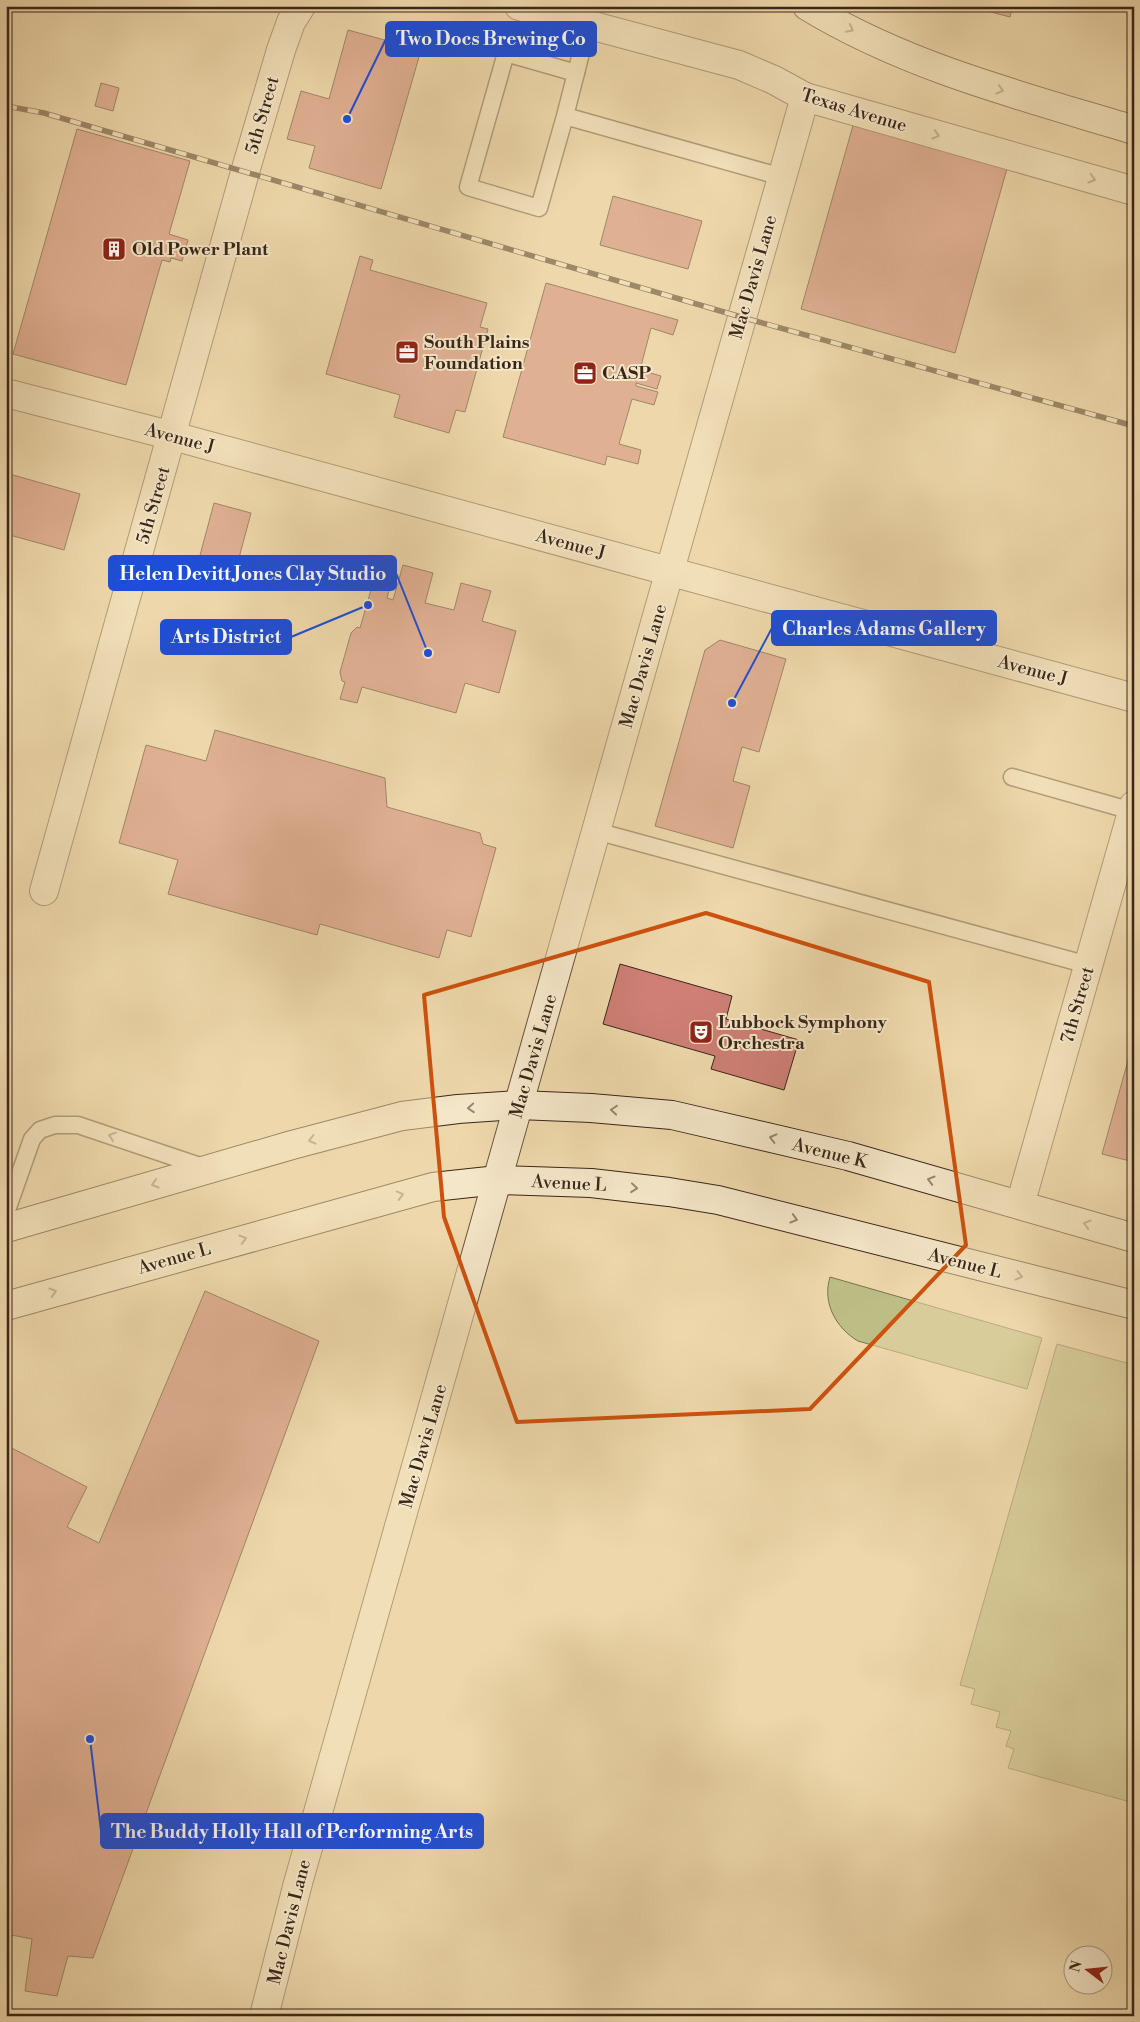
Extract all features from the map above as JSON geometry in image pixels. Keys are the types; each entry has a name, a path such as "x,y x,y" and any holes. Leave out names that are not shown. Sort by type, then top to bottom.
{"street":[{"name":"5th Street","path":"44,891 281,50 291,22 301,6"},
{"name":"Texas Avenue","path":"519,6 739,65 774,80 805,97 1134,191"},
{"path":"807,6 866,38 975,82 1134,130"},
{"name":"Mac Davis Lane","path":"264,2016 298,1883 805,97"},
{"name":"Avenue J","path":"6,393 670,570 1134,698"},
{"name":"7th Street","path":"1020,1205 1133,808"},
{"path":"6,1228 208,1169 402,1116 519,1104"},
{"name":"Avenue K","path":"519,1104 672,1115 848,1156 1134,1238"},
{"name":"Avenue L","path":"6,1306 433,1186 498,1180 591,1183 718,1200 1134,1305"}],"lane":[{"path":"576,73 506,54 468,187 539,208 576,73 588,25"},
{"path":"564,116 782,177"},
{"path":"1012,777 1133,808"},
{"path":"596,831 1088,965"},
{"path":"6,1213 32,1140 40,1130 55,1124 78,1125 208,1169"}],"highlighted area":[{"path":"706,913 929,982 966,1245 810,1409 517,1422 444,1217 424,995"}],"green space":[{"path":"830,1277 1042,1338 1027,1389 858,1341 843,1329 833,1314 828,1296"},
{"path":"1057,1344 1134,1365 1134,1803 1008,1768 1014,1749 1006,1746 1011,1731 996,1727 1000,1712 971,1704 975,1689 960,1685"}],"building":[{"path":"968,6 1013,6 1010,17"},
{"path":"348,30 421,50 381,189 309,168 315,146 287,139 301,91 329,99"},
{"path":"101,83 119,88 113,111 95,106"},
{"path":"854,122 1008,165 955,353 801,309"},
{"name":"Old Power Plant","path":"77,129 190,161 169,234 188,240 182,261 171,258 170,262 162,260 126,385 13,354"},
{"path":"613,196 702,221 688,269 600,245"},
{"name":"South Plains Foundation","path":"360,256 373,260 370,270 487,303 480,327 488,329 465,412 456,410 449,433 394,417 400,395 326,374"},
{"name":"CASP","path":"546,283 678,320 673,335 651,328 640,370 661,376 657,389 636,383 636,386 658,392 654,405 632,399 619,444 641,450 638,464 607,456 605,465 503,437"},
{"path":"6,473 80,494 64,550 6,534"},
{"path":"214,503 251,513 236,569 199,559"},
{"path":"379,562 395,567 387,598 393,600 403,565 433,573 425,603 454,610 461,583 491,591 482,621 516,631 499,693 465,683 456,713 362,687 357,703 340,699 345,682 342,681 340,672 351,633 357,627 360,628"},
{"path":"720,640 786,659 759,752 742,747 733,781 750,786 733,848 655,826 705,650"},
{"path":"215,730 385,778 387,807 480,833 483,844 496,848 471,937 447,930 439,958 320,924 317,935 168,894 178,860 119,843 146,745 206,761"},
{"name":"Lubbock Symphony Orchestra","path":"620,964 732,996 726,1019 799,1040 784,1090 711,1069 715,1056 603,1024"},
{"path":"1134,1039 1134,1162 1102,1154"},
{"path":"205,1291 319,1341 93,1958 68,1956 57,1996 25,1991 32,1939 6,1934 6,1445 87,1487 67,1527 99,1543"}],"railway":[{"path":"6,106 44,113 741,317 1134,426"}],"place":[{"name":"Two Docs Brewing Co","path":"347,119"},
{"name":"Old Power Plant","path":"114,249"},
{"name":"South Plains Foundation","path":"407,352"},
{"name":"CASP","path":"585,373"},
{"name":"Arts District","path":"368,605"},
{"name":"Helen Devitt Jones Clay Studio","path":"428,653"},
{"name":"Charles Adams Gallery","path":"732,703"},
{"name":"Lubbock Symphony Orchestra","path":"701,1032"},
{"name":"The Buddy Holly Hall of Performing Arts","path":"90,1739"}]}
